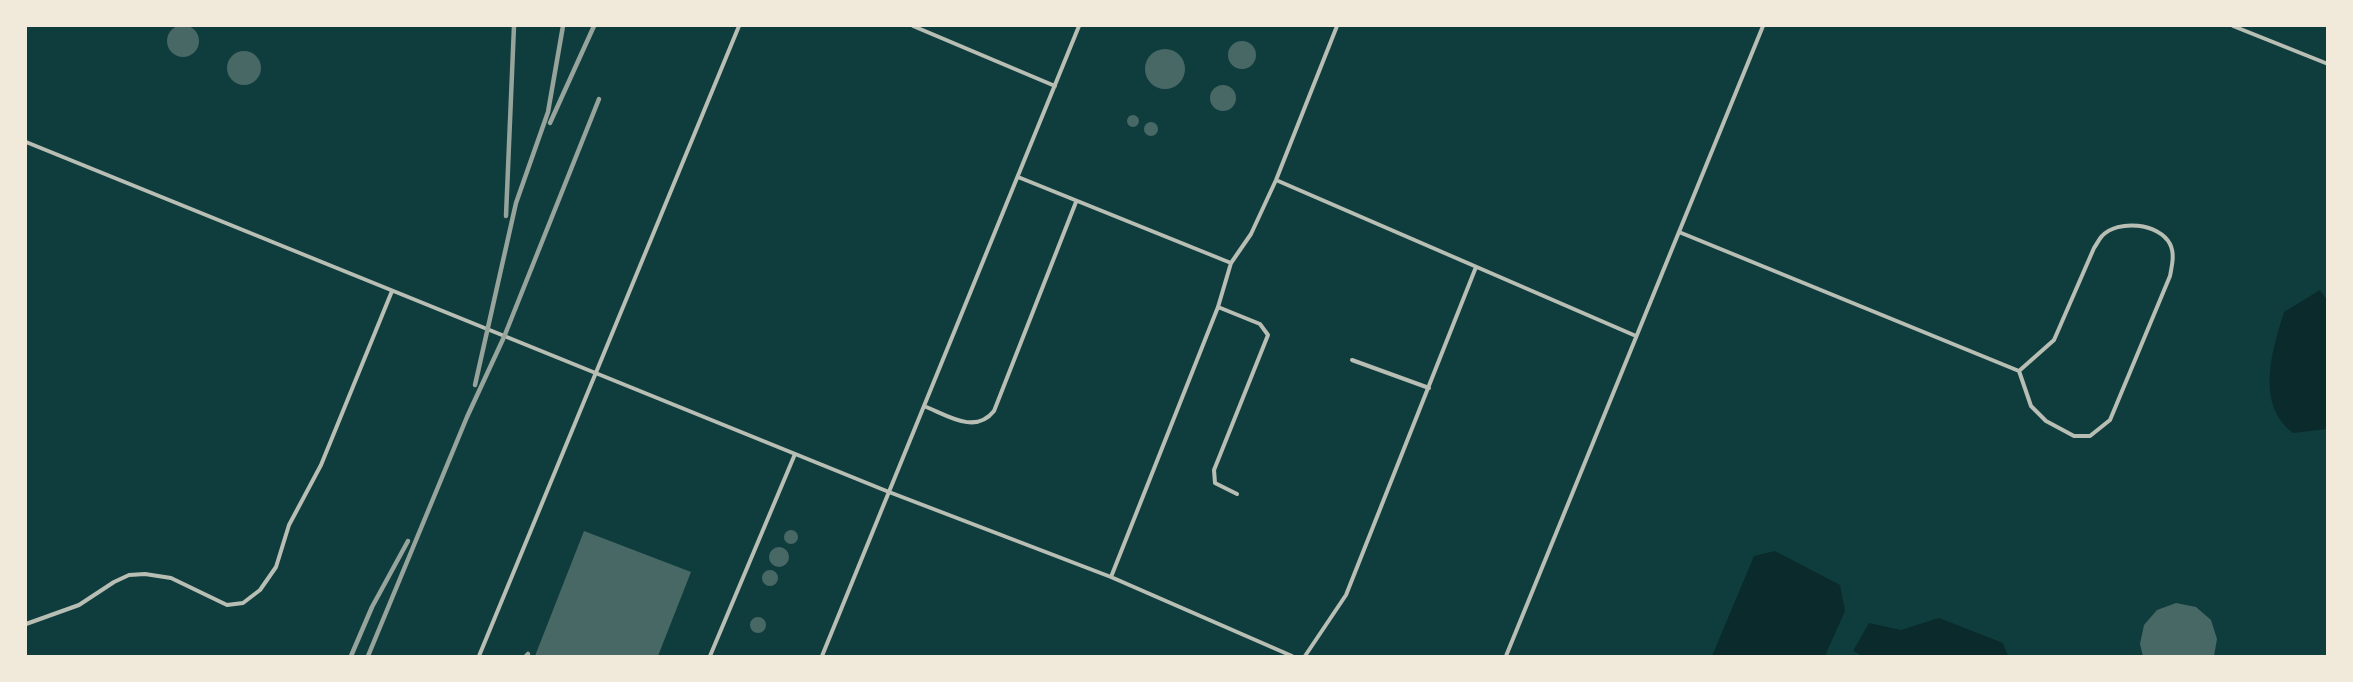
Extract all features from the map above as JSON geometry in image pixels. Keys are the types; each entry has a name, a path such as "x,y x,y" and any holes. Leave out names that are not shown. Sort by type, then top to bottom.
{"lane":[{"path":"479,657 739,26"},
{"path":"913,26 1055,86"},
{"path":"822,657 1079,26"},
{"path":"1111,578 1218,307 1231,263 1251,234 1276,180 1337,26"},
{"path":"1506,657 1763,26"},
{"path":"2234,26 2328,64"},
{"path":"26,142 889,492 1111,578 1292,657"},
{"path":"1018,177 1231,263"},
{"path":"1276,180 1636,336"},
{"path":"924,406 977,424 987,420 994,411 1077,202"},
{"path":"1679,232 2019,371 2031,406 2046,421 2074,436 2090,436 2110,420 2170,276 2173,258 2170,244 2164,236 2150,228 2136,226 2124,226 2103,235 2094,248 2054,340 2019,371"},
{"path":"1305,657 1346,595 1476,267"},
{"path":"26,624 79,604 129,575 145,574 171,578 227,605 243,603 261,590 276,567 289,525 321,465 392,291"},
{"path":"1218,307 1260,324 1269,335 1214,470 1215,483 1237,494"},
{"path":"1352,360 1429,388"},
{"path":"710,657 795,454"}],"water":[{"path":"2320,290 2327,300 2327,429 2293,433 2281,421 2270,392 2275,343 2284,312"},
{"path":"1775,551 1840,585 1845,611 1825,656 1712,656 1754,556"},
{"path":"1939,618 2003,643 2008,656 1863,656 1853,651 1869,623 1901,630"}],"building":[{"path":"183,25 194,30 199,41 194,52 183,57 172,52 167,41 172,30"},
{"path":"1242,41 1252,45 1256,55 1252,65 1242,69 1232,65 1228,55 1232,45"},
{"path":"1165,49 1179,55 1185,69 1179,83 1165,89 1151,83 1145,69 1151,55"},
{"path":"244,51 256,56 261,68 256,80 244,85 232,80 227,68 232,56"},
{"path":"1223,85 1232,89 1236,98 1232,107 1223,111 1214,107 1210,98 1214,89"},
{"path":"1135,115 1138,116 1138,126 1131,127 1128,126 1127,119 1128,116"},
{"path":"1151,122 1156,124 1158,129 1156,134 1151,136 1146,134 1144,129 1146,124"},
{"path":"788,530 794,530 798,537 794,544 788,544 784,540 784,534"},
{"path":"584,531 691,572 658,656 535,656"},
{"path":"779,547 786,550 789,557 786,564 779,567 772,564 769,557 772,550"},
{"path":"767,570 773,570 778,578 776,584 767,586 762,581 762,575"},
{"path":"2176,603 2196,607 2211,620 2217,639 2214,656 2143,656 2140,644 2144,625 2157,610"},
{"path":"758,617 766,625 758,633 750,625"}],"railway":[{"path":"506,216 514,26"},
{"path":"475,385 516,203 548,112 563,26"},
{"path":"550,123 594,26"},
{"path":"368,656 467,417 504,337 599,99"},
{"path":"351,656 372,607 408,541"}]}
